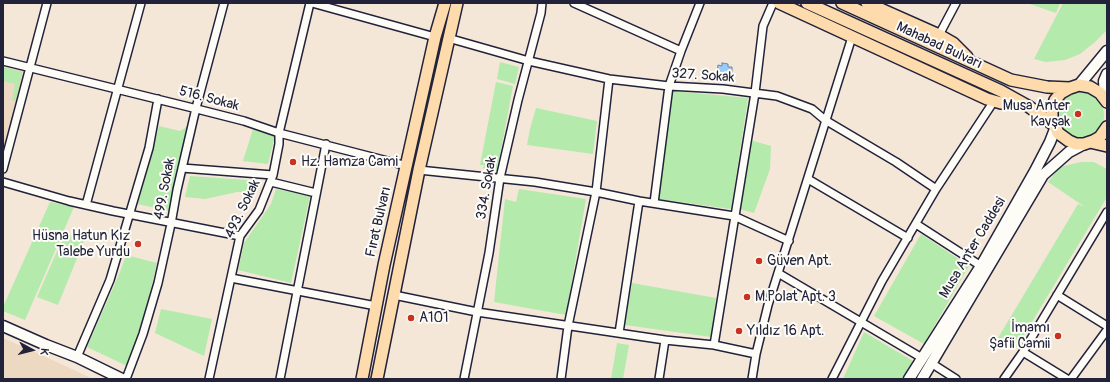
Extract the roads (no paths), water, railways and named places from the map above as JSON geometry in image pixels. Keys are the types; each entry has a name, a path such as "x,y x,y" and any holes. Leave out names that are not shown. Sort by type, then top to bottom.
{"main road":[{"name":"Fırat Bulvarı","path":"362,379 406,166 435,37 445,3"},
{"name":"Fırat Bulvarı","path":"377,379 419,170 457,3"},
{"path":"779,3 994,101 1001,103 1022,103"},
{"name":"Mahabad Bulvarı","path":"807,3 1001,91 1022,103 1054,127 1062,138 1076,144 1087,143"},
{"name":"Mahabad Bulvarı","path":"842,3 1011,80 1047,87 1074,86 1094,89 1106,100"},
{"path":"867,3 939,35 953,43 973,63"},
{"path":"1054,127 1052,110 1055,100 1061,93 1074,86 1107,51"},
{"path":"1106,100 1104,80 1107,74"},
{"name":"Musa Anter Caddesi","path":"922,379 926,361 1035,171 1050,142 1054,127"},
{"path":"1087,143 1100,137 1107,127"},
{"path":"1087,143 1107,146"},
{"name":"Musa Anter Caddesi","path":"909,379 926,361 1043,175 1069,152 1087,143"},
{"path":"3,326 77,357 122,379"}],"street":[{"path":"3,169 47,3"},
{"path":"86,205 141,3"},
{"name":"499. Sokak","path":"126,379 143,334 158,283 196,108 224,3"},
{"path":"311,3 435,37"},
{"name":"493. Sokak","path":"209,379 240,236 259,210 272,179 279,144 279,133 311,3"},
{"name":"334. Sokak","path":"464,379 489,253 500,178 518,100 541,13 542,3"},
{"path":"574,3 681,51"},
{"path":"654,203 669,86 700,3"},
{"path":"714,345 754,93 763,26 773,3"},
{"path":"939,35 956,3"},
{"path":"752,379 756,354 778,273 852,37"},
{"name":"327. Sokak","path":"448,38 529,61 609,79 669,86 723,89 777,96 794,101 812,109 825,120 896,162 936,189"},
{"name":"516. Sokak","path":"3,61 196,108 244,121 279,133 406,166"},
{"path":"561,379 568,326 596,192 609,79"},
{"path":"77,357 110,280 149,148 158,99"},
{"path":"832,379 882,281 936,189 994,101"},
{"path":"280,379 326,144"},
{"path":"182,168 272,179 316,193"},
{"path":"419,170 536,182 639,201 734,216 789,241"},
{"path":"808,179 908,238"},
{"path":"3,182 86,205 172,224 240,236"},
{"path":"619,333 639,201"},
{"path":"1004,379 1107,212"},
{"path":"916,224 981,266"},
{"path":"778,273 956,379"},
{"path":"231,278 376,306"},
{"path":"394,295 477,312 665,340 714,345 756,354"},
{"path":"1057,295 1107,326"},
{"path":"1071,379 1107,330"},
{"path":"659,379 665,340"},
{"path":"1022,352 1067,379"}],"water":[{"path":"722,63 728,64 728,67 732,67 732,74 717,73 718,65 722,66"}],"place":[{"name":"Musa Anter Kavşak","path":"1078,114"},
{"name":"Hz. Hamza Cami","path":"293,162"},
{"name":"Hüsna Hatun Kız Talebe Yurdu","path":"138,244"},
{"name":"Güven Apt.","path":"759,261"},
{"name":"M.Polat Apt. 3","path":"747,297"},
{"name":"A101","path":"411,318"},
{"name":"Yıldız 16 Apt.","path":"739,331"},
{"name":"İmamı Şafii Camii","path":"1058,336"}]}
